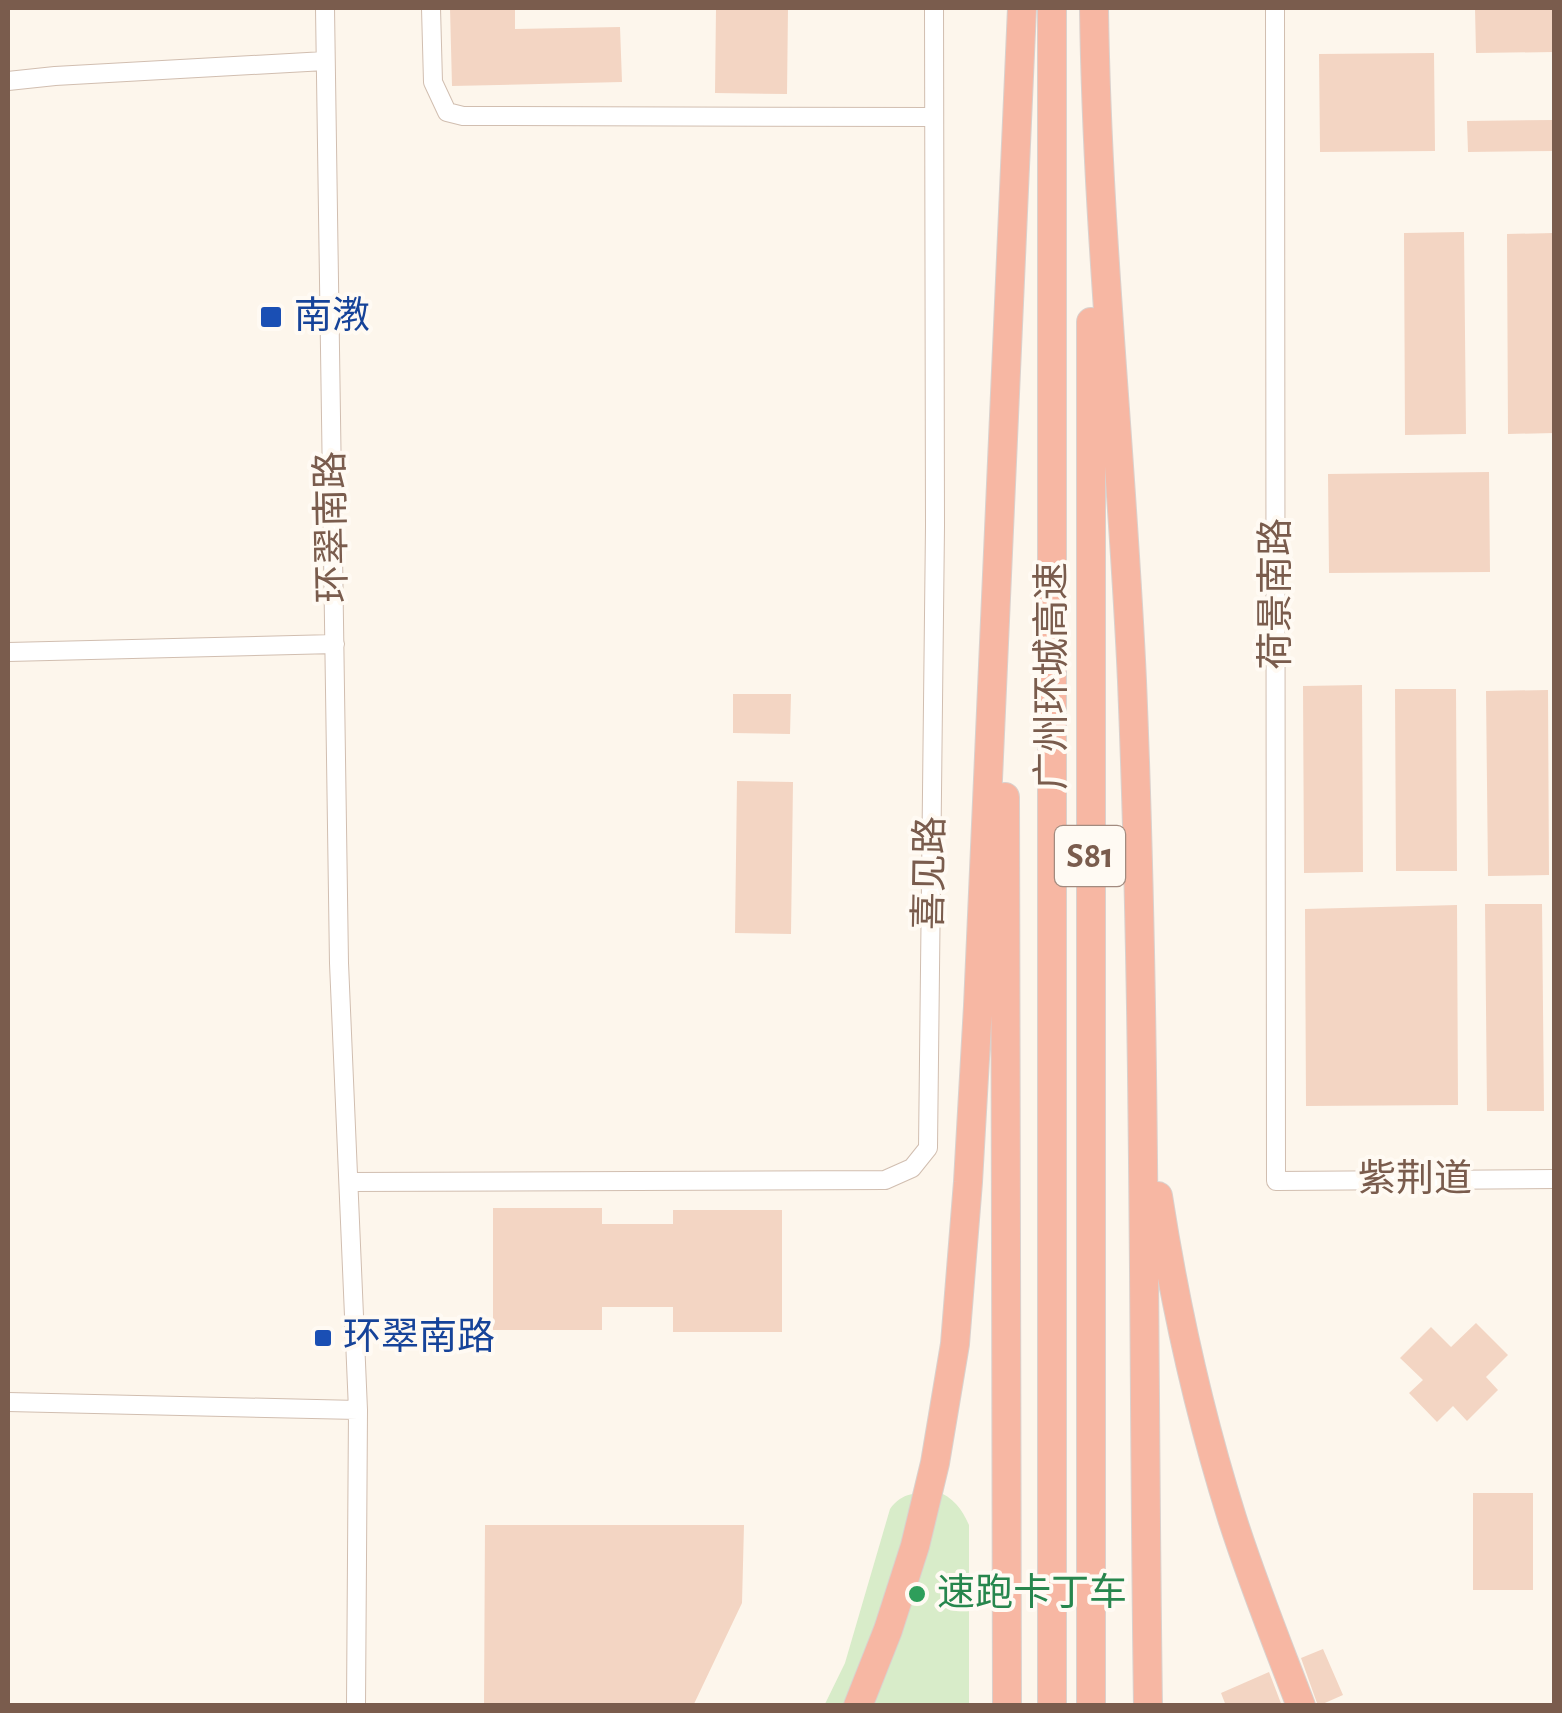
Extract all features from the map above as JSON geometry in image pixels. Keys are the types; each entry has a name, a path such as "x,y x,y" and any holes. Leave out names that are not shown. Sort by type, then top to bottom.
{"highway":[{"path":"858,1706 915,1546 935,1463 955,1344 978,1006 1022,8"},
{"name":"广州环城高速","path":"1052,8 1052,1706"},
{"path":"1092,8 1100,209 1132,677 1142,1026 1148,1706"},
{"name":"广州环城高速","path":"1091,1706 1092,8"},
{"path":"1005,396 1007,1706"},
{"path":"1142,1026 1151,1150 1191,1369 1243,1550 1301,1706"}],"street":[{"name":"环翠南路","path":"325,8 340,963 358,1410 356,1706"},
{"path":"432,8 432,82 448,112 463,116 934,117"},
{"name":"喜见路","path":"349,1182 885,1180 912,1168 928,1148 935,526 934,8"},
{"name":"荷景南路","path":"1275,8 1276,1181"},
{"path":"8,81 326,62"},
{"path":"8,652 335,644"},
{"name":"紫荆道","path":"1276,1181 1554,1179"},
{"path":"8,1402 358,1410"}],"green space":[{"name":"速跑卡丁车","path":"936,1491 956,1504 969,1525 969,1705 824,1706 845,1663 890,1509 905,1496"}],"building":[{"path":"450,8 515,8 515,29 620,27 622,82 452,86"},
{"path":"716,8 788,8 787,94 715,93"},
{"path":"1475,8 1554,8 1554,52 1476,53"},
{"path":"1434,53 1435,151 1320,152 1319,54"},
{"path":"1554,120 1554,151 1468,152 1467,121"},
{"path":"1464,232 1466,434 1405,435 1404,233"},
{"path":"1554,233 1554,433 1508,434 1507,234"},
{"path":"1489,472 1490,572 1329,573 1328,474"},
{"path":"1362,685 1363,872 1304,873 1303,686"},
{"path":"1395,689 1456,689 1457,871 1396,871"},
{"path":"1548,690 1549,875 1488,876 1486,691"},
{"path":"733,694 791,694 790,734 733,733"},
{"path":"737,781 793,782 791,934 735,933"},
{"path":"1485,904 1542,904 1544,1111 1487,1111"},
{"path":"1457,905 1458,1105 1306,1106 1305,909"},
{"path":"493,1208 602,1208 602,1224 673,1224 673,1210 782,1210 782,1332 673,1332 673,1307 602,1307 602,1330 493,1330"},
{"path":"1476,1323 1508,1355 1486,1377 1498,1390 1467,1421 1453,1406 1437,1422 1409,1393 1423,1380 1400,1358 1431,1327 1451,1347"},
{"path":"1473,1493 1533,1493 1533,1590 1473,1590"},
{"path":"485,1525 744,1525 742,1603 693,1706 484,1706"},
{"path":"1323,1649 1343,1695 1318,1706 1301,1658"},
{"path":"1269,1672 1282,1706 1226,1706 1221,1693"}],"place":[{"name":"南漖","path":"271,317"},
{"name":"环翠南路","path":"323,1338"},
{"name":"速跑卡丁车","path":"917,1594"}]}
